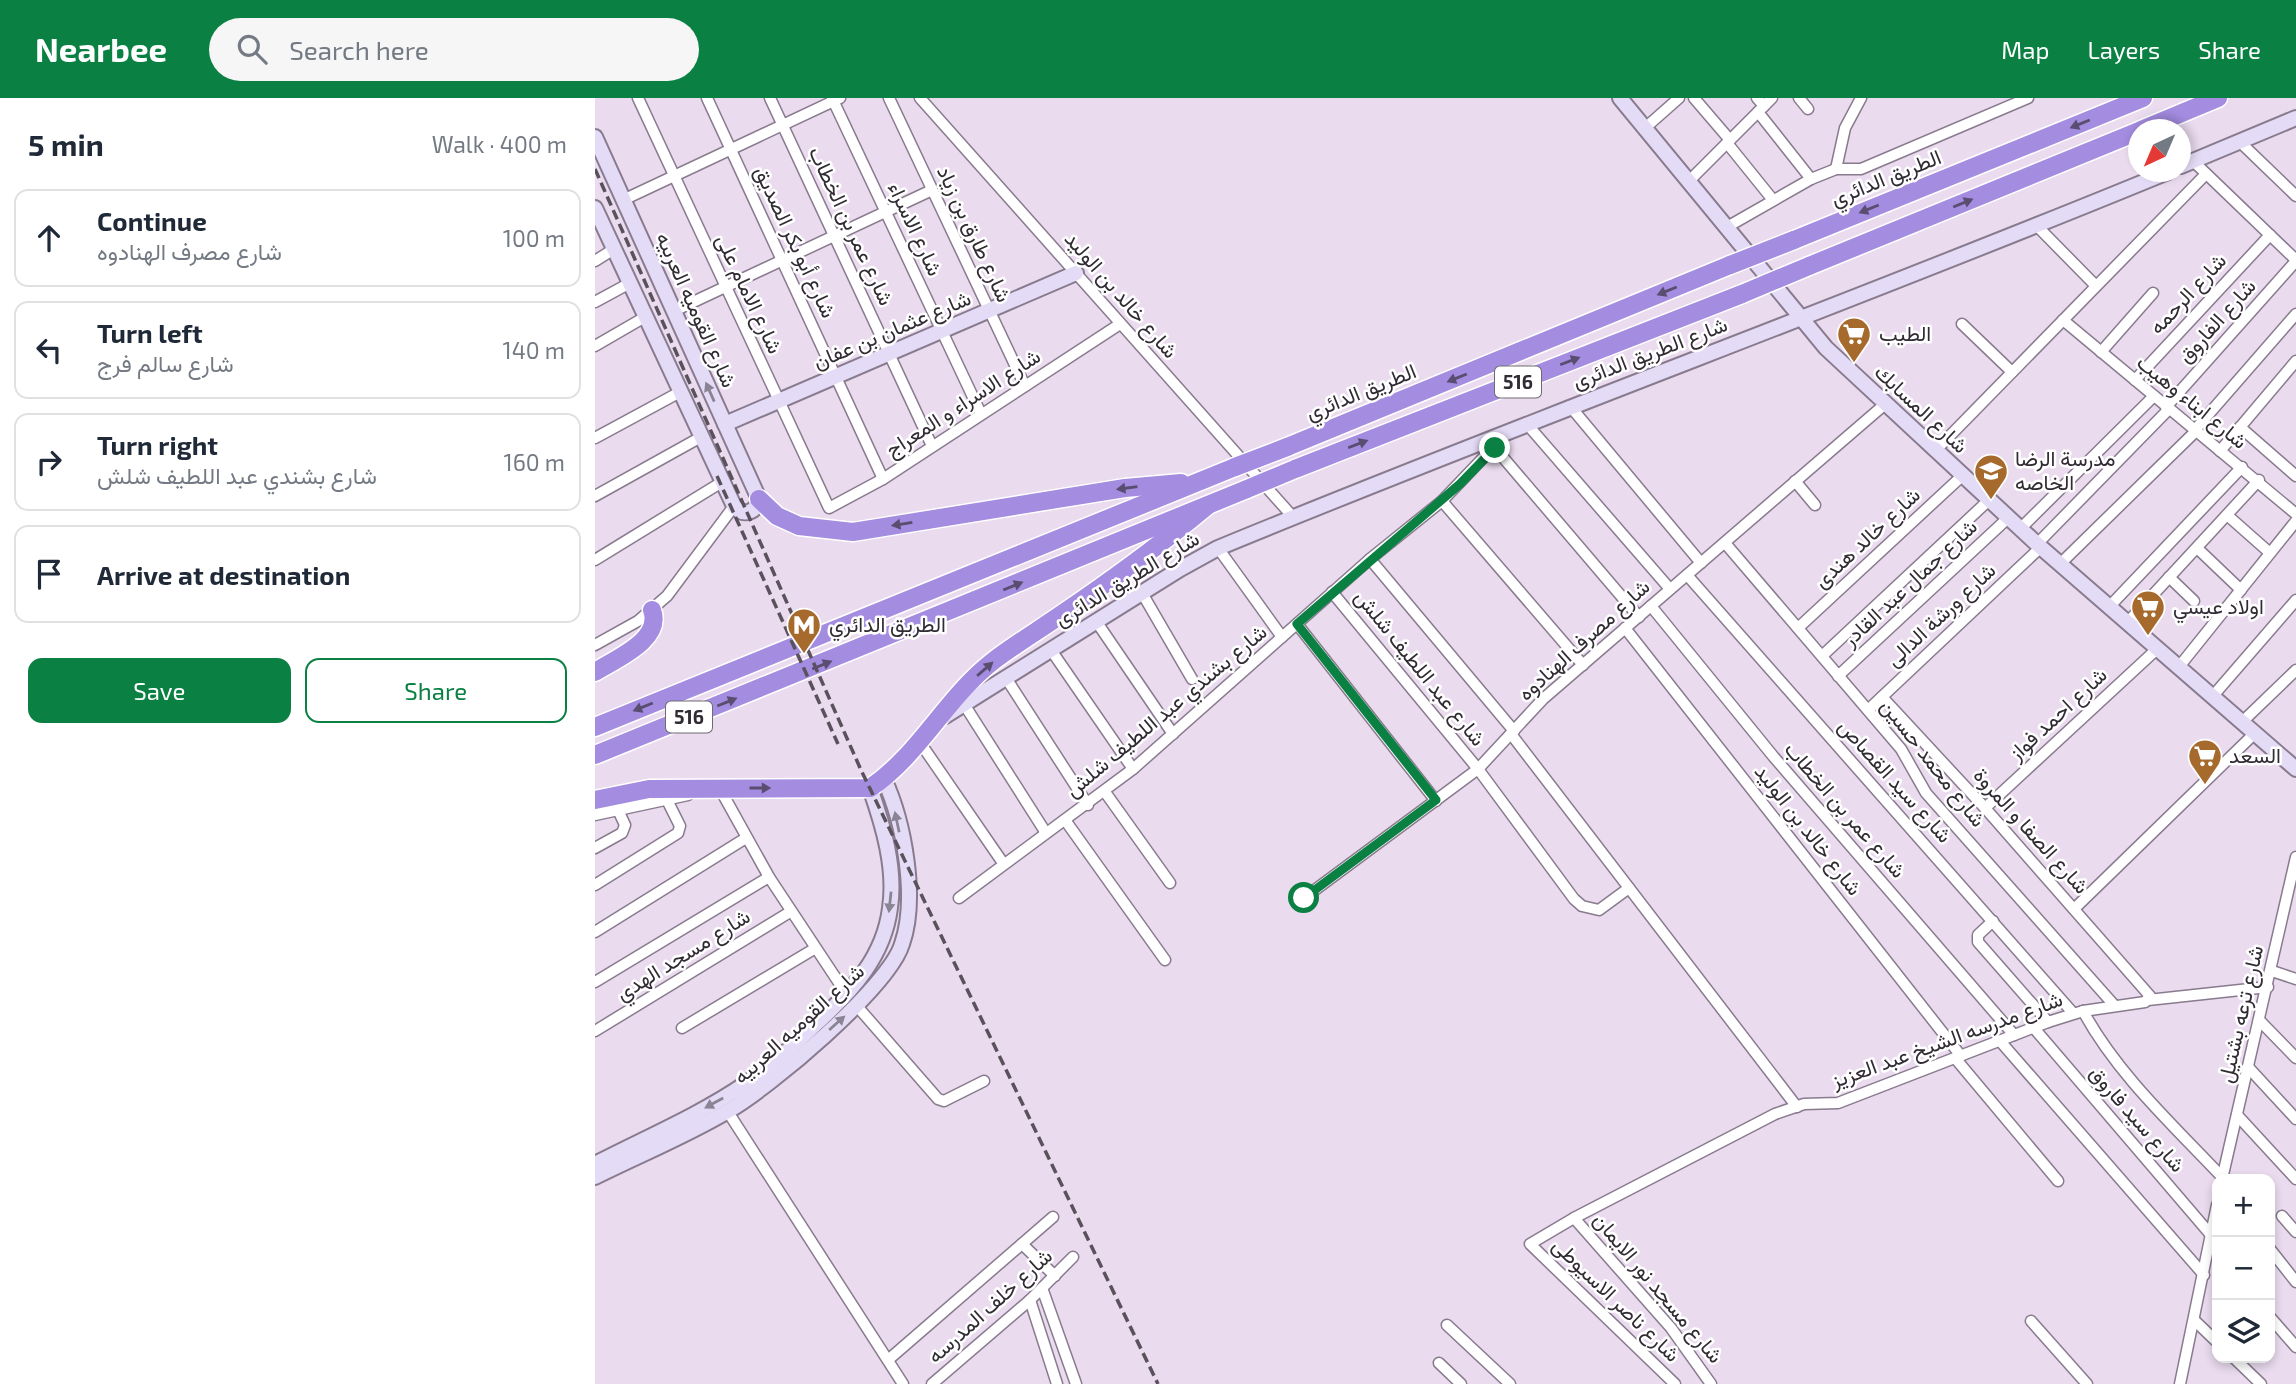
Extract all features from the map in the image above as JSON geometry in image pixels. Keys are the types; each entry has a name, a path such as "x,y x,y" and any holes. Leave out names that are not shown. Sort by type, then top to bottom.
{"highway":[{"name":"الطريق الدائري","path":"595,727 2143,98"},
{"name":"516","path":"2167,119 2218,98"},
{"name":"516","path":"595,754 784,680 1294,469 1742,294 2128,135"},
{"path":"759,499 777,516 799,526 853,531 1125,488 1195,482"},
{"path":"595,800 649,789 877,783 992,663 1140,560 1207,506"},
{"path":"595,672 644,639 653,625 652,610"}],"street":[{"name":"شارع الامام على","path":"639,98 826,506"},
{"name":"شارع أبو بكر الصديق","path":"707,98 883,479"},
{"name":"شارع عمر بن الخطاب","path":"770,98 932,446"},
{"name":"شارع طارق بن زياد","path":"889,98 1025,386"},
{"name":"شارع خالد بن الوليد","path":"919,98 1293,517"},
{"name":"شارع المسابك","path":"1620,98 1826,348 2020,529 2296,769"},
{"path":"1646,128 1679,98"},
{"path":"1694,98 1773,200"},
{"path":"1689,181 1760,105 1772,98"},
{"path":"1799,98 1808,109"},
{"path":"1836,169 1845,128 1861,98"},
{"name":"الطريق الدائري","path":"1727,227 1811,179 1836,169 1861,169 2028,98"},
{"path":"623,200 835,99"},
{"name":"شارع الاسراء","path":"835,99 885,212 981,414"},
{"path":"1760,105 1811,179"},
{"path":"2191,162 2296,118"},
{"name":"شارع القوميه العربيه","path":"595,137 759,499"},
{"path":"2240,142 2296,196"},
{"path":"2191,166 2206,174 2296,260"},
{"path":"1935,451 2206,174"},
{"name":"شارع الطريق الدائرى","path":"960,699 1006,678 1218,548 1518,426 2037,226 2144,182"},
{"path":"674,311 932,190"},
{"path":"596,212 734,506 743,513 749,512 754,510 759,499"},
{"path":"2037,226 2096,286"},
{"name":"شارع الرحمه","path":"2135,380 2270,235"},
{"path":"595,261 614,249"},
{"name":"شارع الفاروق","path":"2039,545 2167,408 2296,260"},
{"name":"شارع عثمان بن عفان","path":"725,424 1076,273"},
{"path":"595,302 630,283"},
{"path":"2101,352 2153,293"},
{"path":"2060,564 2195,432 2296,314"},
{"path":"595,346 645,317"},
{"name":"شارع ابناء وهيب","path":"2063,320 2195,432 2259,480 2296,514"},
{"name":"شارع الاسراء و المعراج","path":"826,506 832,508 883,479 1119,324"},
{"path":"1962,324 2011,372"},
{"path":"2220,451 2296,361"},
{"path":"595,438 680,391"},
{"path":"2020,529 2154,396"},
{"name":"شارع مصرف الهنادوه","path":"1304,898 1478,769 1543,699 1885,405"},
{"path":"1570,406 1701,564"},
{"path":"1518,426 1670,589"},
{"name":"شارع بشندي عبد اللطيف شلش","path":"959,898 1003,863 1088,805 1133,769 1332,592 1441,501 1518,426"},
{"path":"2240,427 2296,476"},
{"path":"595,496 701,437"},
{"path":"1495,448 1639,617"},
{"path":"2109,607 2242,467"},
{"name":"شارع خالد هندى","path":"1798,628 1962,477"},
{"path":"2127,623 2259,480"},
{"path":"1795,481 1815,505"},
{"path":"595,560 722,482"},
{"path":"1822,656 1989,500"},
{"path":"1441,501 1583,665"},
{"path":"595,645 652,610 676,586 734,506"},
{"path":"2227,515 2270,553"},
{"name":"شارع جمال عبد القادر","path":"1838,676 2008,518"},
{"path":"2178,668 2296,521"},
{"name":"شارع محمد حسين","path":"1725,543 1907,757 1926,793 2114,1005"},
{"name":"شارع ورشة الدالى","path":"1868,710 2039,545"},
{"path":"1218,548 1282,636"},
{"path":"2197,548 2241,590"},
{"path":"1370,559 1513,732 1797,1107"},
{"name":"شارع سيد القصاص","path":"1687,575 2219,1174"},
{"path":"2169,577 2194,601"},
{"name":"شارع عبد اللطيف شلش","path":"1332,592 1478,769 1582,906 1599,910 1629,888"},
{"path":"1142,593 1192,679"},
{"path":"2211,697 2296,600"},
{"name":"شارع عمر بن الخطاب","path":"1651,606 1773,756 2014,1035"},
{"path":"1096,621 1173,734"},
{"path":"1297,624 1436,800"},
{"name":"شارع خالد بن الوليد","path":"1625,628 1958,1057 2058,1181"},
{"name":"شارع احمد فواز","path":"1985,807 2157,649"},
{"path":"1051,650 1133,769"},
{"path":"2241,723 2296,670"},
{"path":"1006,678 1088,805"},
{"name":"شارع الصفا و المروة","path":"1882,697 1985,807 2149,996"},
{"path":"960,699 1047,833"},
{"path":"2074,909 2254,734"},
{"path":"919,741 1003,863"},
{"name":"شارع القوميه العربيه","path":"595,1164 677,1124 748,1082 852,1000 878,950 890,908 890,864 877,783"},
{"name":"شارع القوميه العربيه","path":"595,1177 728,1111 757,1091 894,963 903,944 909,908 906,864 892,796 877,783"},
{"path":"595,816 722,788 768,877 814,949 852,1000 938,1099 944,1101 984,1081"},
{"path":"1105,792 1170,883"},
{"path":"595,885 678,833 680,825 667,800"},
{"path":"595,848 622,833 625,825 618,810"},
{"path":"1066,820 1165,960"},
{"path":"595,932 746,838"},
{"name":"شارع ترعه بشتيل","path":"2224,1174 2296,857"},
{"path":"595,982 768,877"},
{"name":"شارع مسجد الهدي","path":"595,1031 790,912"},
{"path":"1993,921 1978,935 1978,942 2048,1022"},
{"path":"682,1028 814,949"},
{"path":"2272,971 2296,979"},
{"name":"شارع مدرسه الشيخ عبد العزيز","path":"1530,1244 1574,1218 1775,1114 1821,1102 1838,1103 2078,1012 2149,996 2268,986"},
{"path":"2260,1021 2296,1058"},
{"name":"شارع سيد فاروق","path":"2033,1027 2211,1235"},
{"path":"2000,1041 2204,1275"},
{"path":"2248,1067 2296,1119"},
{"path":"728,1111 759,1164 903,1384"},
{"path":"2237,1115 2296,1179"},
{"path":"2282,1216 2296,1232"},
{"path":"888,1360 1053,1217"},
{"name":"شارع مسجد نور الايمان","path":"1574,1218 1671,1328 1711,1384"},
{"path":"2180,1384 2212,1230"},
{"path":"1021,1244 1055,1276"},
{"name":"شارع ناصر الاسيوطى","path":"1530,1244 1675,1384"},
{"path":"2209,1247 2212,1250"},
{"path":"2275,1255 2296,1282"},
{"name":"شارع خلف المدرسه","path":"932,1384 1030,1300 1073,1256"},
{"path":"1042,1288 1076,1384"},
{"path":"1030,1300 1057,1384"},
{"path":"2194,1320 2212,1337"},
{"path":"2031,1321 2087,1384"},
{"path":"2275,1323 2296,1347"},
{"path":"1447,1325 1510,1384"},
{"path":"1439,1363 1461,1384"},
{"path":"2239,1363 2261,1384"}],"railway":[{"path":"595,169 861,770 1158,1384"},
{"path":"717,476 838,744"}],"place":[{"name":"الطيب","path":"1854,364"},
{"name":"مدرسة الرضا الخاصه","path":"1991,501"},
{"name":"اولاد عيسي","path":"2148,637"},
{"name":"الطريق الدائري","path":"804,655"},
{"name":"السعد","path":"2205,786"}],"route":[{"path":"1304,898 1436,800 1297,624 1441,501 1495,448"}]}
